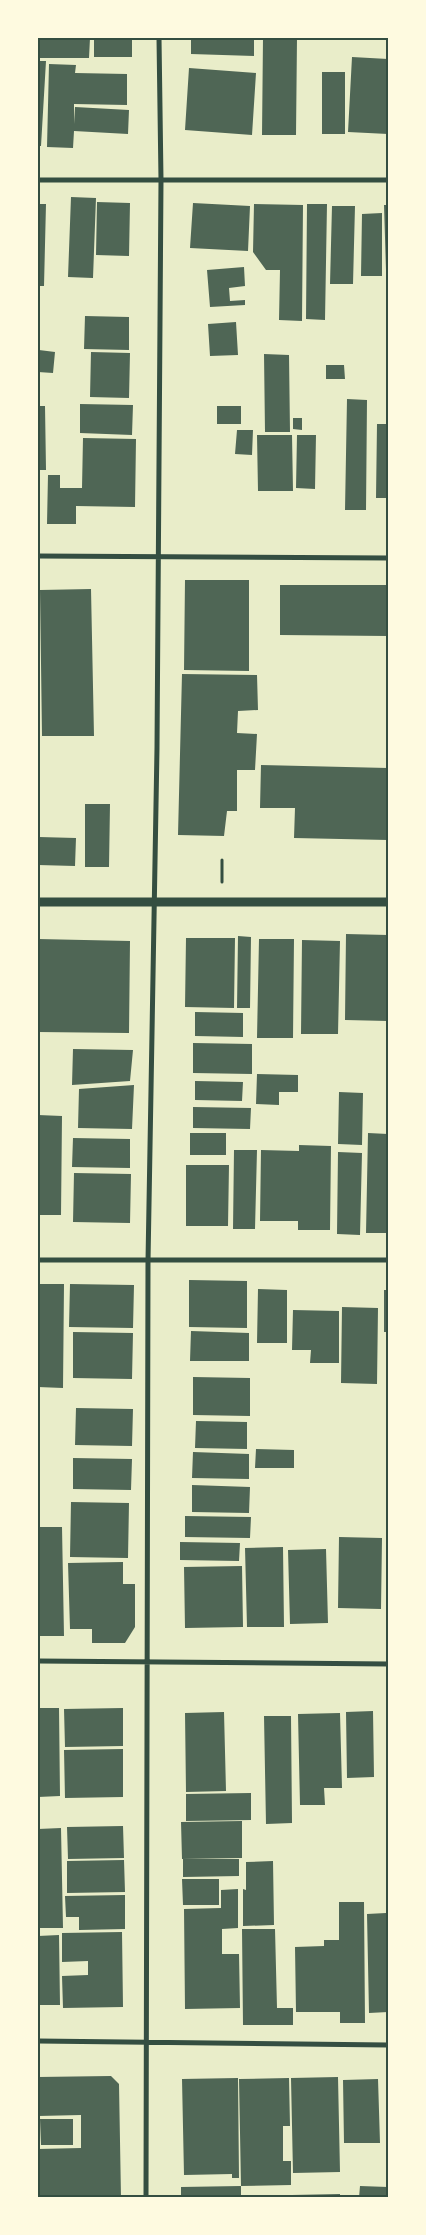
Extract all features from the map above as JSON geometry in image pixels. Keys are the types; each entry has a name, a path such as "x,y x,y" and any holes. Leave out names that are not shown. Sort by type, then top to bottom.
{"street":[{"path":"146,2198 148,1261 155,900 161,180 159,38"},
{"path":"38,180 388,180"},
{"path":"38,556 388,558"},
{"path":"38,902 155,900 388,902"},
{"path":"38,1260 388,1260"},
{"path":"38,1661 388,1664"},
{"path":"38,2041 388,2045"}],"building":[{"path":"38,38 90,38 89,58 38,58"},
{"path":"94,38 132,38 132,57 94,57"},
{"path":"191,38 254,38 254,56 191,54"},
{"path":"263,38 297,38 296,135 262,135"},
{"path":"352,57 388,59 388,134 348,132"},
{"path":"38,61 46,61 41,146 38,146"},
{"path":"49,64 76,65 75,73 127,74 127,105 74,104 74,124 75,107 129,110 128,134 74,131 73,148 47,147"},
{"path":"189,68 256,73 252,135 185,130"},
{"path":"322,72 345,72 345,134 322,134"},
{"path":"71,197 96,198 93,278 68,277"},
{"path":"97,202 130,203 129,256 96,255"},
{"path":"193,203 250,206 248,251 190,248"},
{"path":"38,204 46,204 44,286 38,286"},
{"path":"254,204 303,205 302,321 279,320 280,270 266,270 253,252"},
{"path":"307,204 327,204 325,320 306,319"},
{"path":"384,205 388,205 388,270 386,270"},
{"path":"332,206 355,206 353,284 330,284"},
{"path":"382,213 382,276 361,276 362,214"},
{"path":"244,267 245,286 229,288 230,301 245,300 245,305 210,307 207,270"},
{"path":"85,316 129,317 129,350 84,349"},
{"path":"236,322 238,355 210,356 208,324"},
{"path":"39,350 55,352 53,373 38,372"},
{"path":"91,352 130,353 129,398 90,397"},
{"path":"264,354 289,355 290,432 265,432"},
{"path":"326,365 344,365 345,379 326,379"},
{"path":"347,399 367,400 366,510 345,510"},
{"path":"80,404 133,405 132,435 80,433"},
{"path":"38,406 45,406 46,470 38,470"},
{"path":"217,406 241,406 241,424 217,424"},
{"path":"293,418 302,418 302,430 293,429"},
{"path":"377,424 388,424 388,498 376,498"},
{"path":"237,430 253,430 252,455 235,454"},
{"path":"257,435 292,435 293,491 258,491"},
{"path":"297,435 316,435 315,489 296,488"},
{"path":"83,438 136,439 135,507 76,506 76,524 47,524 48,475 60,475 60,488 82,488"},
{"path":"185,580 249,580 249,671 184,670"},
{"path":"280,585 388,585 388,636 280,635"},
{"path":"91,589 94,736 42,736 40,590"},
{"path":"182,674 257,675 258,710 238,711 237,733 257,734 255,770 237,770 237,811 227,811 224,836 178,835"},
{"path":"261,765 388,768 388,840 294,838 295,808 260,808"},
{"path":"85,804 110,804 109,867 85,867"},
{"path":"39,837 76,838 75,866 38,865"},
{"path":"346,934 388,935 388,1021 345,1020"},
{"path":"238,936 251,937 250,1008 237,1008"},
{"path":"186,938 235,938 234,1008 185,1007"},
{"path":"38,939 130,941 129,1033 38,1032"},
{"path":"259,939 294,939 293,1038 257,1038"},
{"path":"302,940 340,941 338,1034 301,1034"},
{"path":"195,1012 243,1013 243,1037 195,1036"},
{"path":"193,1043 252,1044 252,1074 193,1073"},
{"path":"73,1049 133,1050 130,1081 72,1085"},
{"path":"257,1074 298,1075 298,1092 279,1092 279,1105 256,1104"},
{"path":"195,1081 243,1082 242,1101 195,1100"},
{"path":"134,1085 132,1129 78,1128 79,1089"},
{"path":"339,1092 363,1093 362,1145 338,1144"},
{"path":"193,1107 251,1108 250,1129 193,1128"},
{"path":"38,1115 62,1116 61,1215 38,1215"},
{"path":"190,1133 226,1133 226,1155 190,1155"},
{"path":"368,1133 388,1134 388,1233 366,1233"},
{"path":"73,1138 130,1139 130,1168 72,1167"},
{"path":"299,1145 331,1146 330,1230 298,1230 298,1221 260,1221 261,1150 299,1151"},
{"path":"234,1150 257,1150 255,1229 233,1229"},
{"path":"338,1152 362,1153 360,1235 337,1234"},
{"path":"186,1165 229,1165 228,1226 186,1226"},
{"path":"74,1173 131,1174 130,1223 73,1222"},
{"path":"189,1280 247,1281 247,1328 189,1327"},
{"path":"38,1284 64,1284 63,1388 38,1387"},
{"path":"70,1284 134,1285 133,1328 69,1327"},
{"path":"258,1289 287,1290 287,1343 257,1343"},
{"path":"384,1290 388,1290 388,1332 384,1332"},
{"path":"342,1307 378,1308 377,1384 341,1383"},
{"path":"293,1310 339,1311 339,1363 310,1363 311,1350 292,1350"},
{"path":"191,1331 249,1333 249,1361 190,1361"},
{"path":"73,1332 133,1333 132,1379 73,1378"},
{"path":"193,1377 250,1378 250,1416 193,1415"},
{"path":"76,1408 133,1409 132,1446 75,1445"},
{"path":"196,1421 247,1422 247,1449 195,1448"},
{"path":"256,1449 294,1450 294,1468 255,1468"},
{"path":"193,1452 249,1454 249,1479 192,1478"},
{"path":"73,1458 132,1459 131,1490 73,1489"},
{"path":"387,1459 388,1506 386,1506"},
{"path":"192,1485 250,1487 249,1513 192,1512"},
{"path":"71,1502 129,1503 128,1558 70,1557"},
{"path":"185,1516 251,1517 250,1538 185,1537"},
{"path":"388,1526 388,1547 386,1546"},
{"path":"38,1527 62,1527 64,1636 38,1636"},
{"path":"339,1537 382,1538 381,1609 338,1608"},
{"path":"180,1542 240,1543 239,1561 180,1560"},
{"path":"283,1547 284,1627 247,1627 245,1548"},
{"path":"326,1549 328,1623 290,1624 288,1550"},
{"path":"387,1549 388,1590 386,1590"},
{"path":"123,1562 123,1584 135,1584 135,1627 125,1643 92,1643 92,1629 70,1629 68,1563"},
{"path":"242,1566 243,1627 185,1628 184,1567"},
{"path":"38,1708 59,1708 60,1796 38,1797"},
{"path":"123,1708 123,1746 65,1747 64,1709"},
{"path":"373,1711 374,1777 347,1778 346,1712"},
{"path":"224,1712 226,1791 186,1792 185,1713"},
{"path":"340,1713 342,1788 324,1788 325,1805 300,1805 298,1714"},
{"path":"264,1716 291,1716 292,1823 266,1824"},
{"path":"123,1749 123,1797 65,1798 64,1750"},
{"path":"251,1793 251,1820 186,1821 186,1794"},
{"path":"242,1821 242,1858 182,1859 181,1822"},
{"path":"123,1826 124,1858 68,1859 67,1827"},
{"path":"61,1828 63,1928 38,1928 38,1829"},
{"path":"183,1859 239,1859 239,1876 183,1877"},
{"path":"124,1860 125,1892 67,1893 67,1861"},
{"path":"273,1861 274,1925 243,1926 243,1889 246,1890 246,1862"},
{"path":"182,1879 219,1879 219,1905 183,1905"},
{"path":"238,1889 238,1928 222,1929 222,1954 239,1954 240,2008 185,2009 184,1909 221,1908 221,1890"},
{"path":"125,1895 125,1929 79,1930 79,1917 66,1917 65,1896"},
{"path":"339,1902 364,1902 365,2023 340,2023 340,2012 296,2012 295,1947 324,1946 324,1940 339,1940"},
{"path":"386,1913 388,2012 369,2013 367,1914"},
{"path":"242,1929 275,1929 277,2008 293,2008 293,2025 243,2025"},
{"path":"122,1932 123,2007 63,2008 62,1976 88,1975 88,1961 62,1962 62,1933"},
{"path":"59,1935 60,2005 38,2005 38,1936"},
{"path":"111,2076 119,2084 121,2198 38,2198 38,2149 81,2148 81,2115 38,2116 38,2077"},
{"path":"338,2077 340,2172 293,2173 291,2078"},
{"path":"238,2078 239,2178 232,2178 232,2174 184,2175 182,2079"},
{"path":"289,2078 290,2126 283,2126 283,2161 291,2161 291,2185 241,2186 239,2079"},
{"path":"378,2079 380,2143 344,2143 343,2080"},
{"path":"40,2119 73,2119 73,2145 41,2145"},
{"path":"241,2186 241,2198 181,2198 181,2187"},
{"path":"360,2186 388,2187 388,2198 359,2198"},
{"path":"340,2194 340,2198 292,2198 292,2195"}]}
